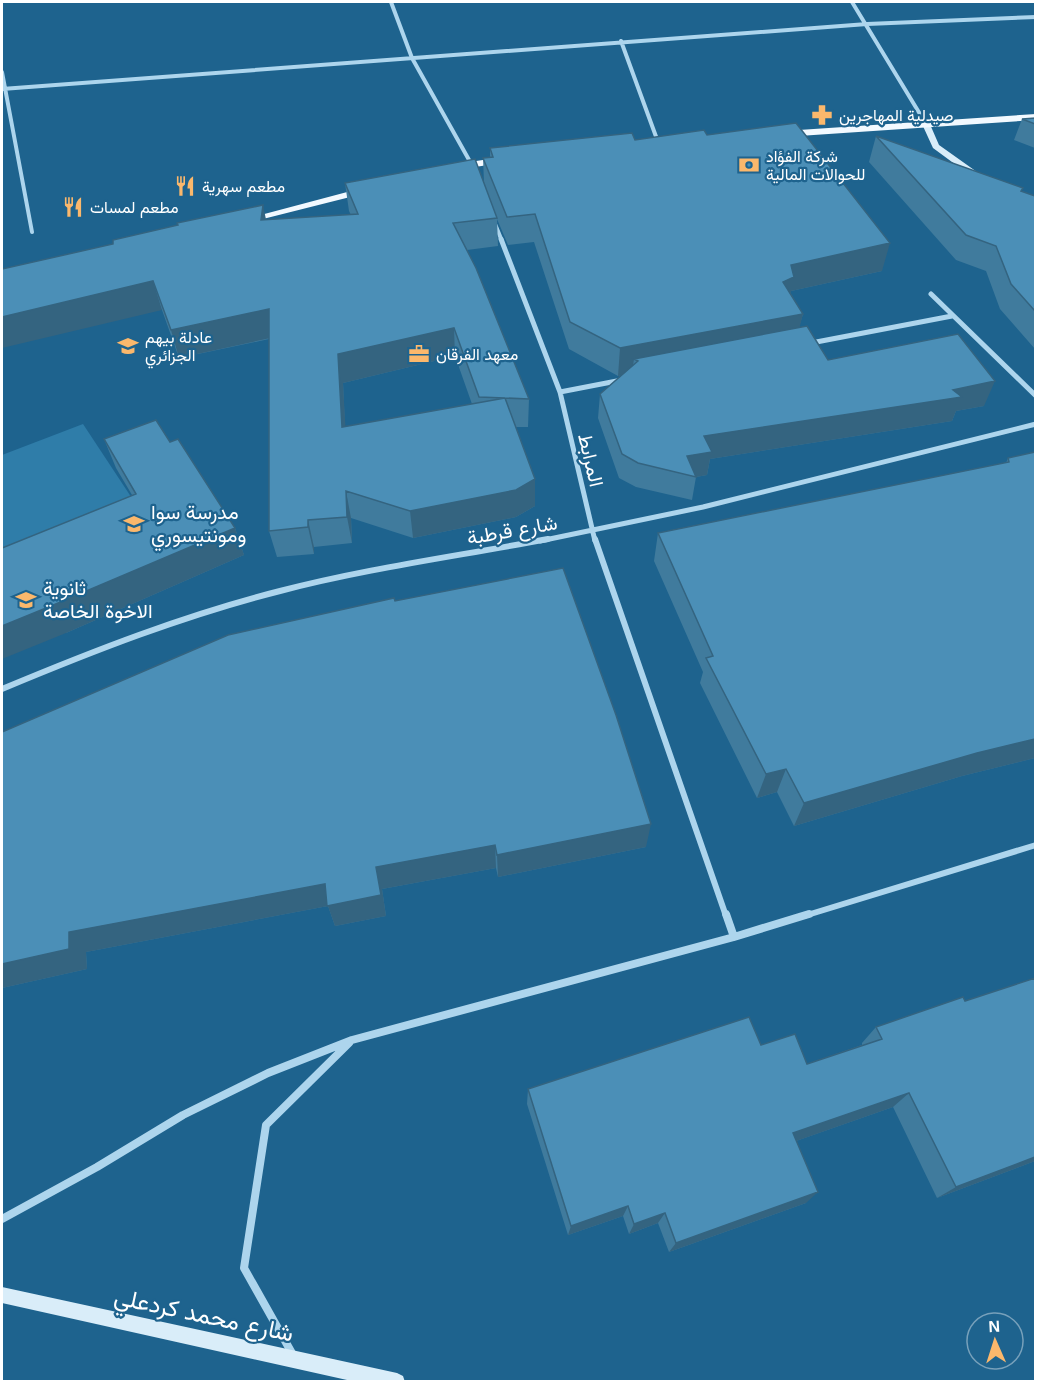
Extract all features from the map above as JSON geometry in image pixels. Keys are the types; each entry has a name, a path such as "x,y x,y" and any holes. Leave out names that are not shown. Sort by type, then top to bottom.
{"main road":[{"path":"774,134 1035,117"},
{"path":"926,124 936,146 986,180"},
{"path":"646,143 669,141"},
{"path":"448,169 518,158"},
{"path":"230,224 380,187"},
{"name":"شارع محمد كردعلي","path":"2,1295 397,1382"}],"street":[{"path":"390,2 412,58 476,174"},
{"path":"852,2 926,124"},
{"path":"3,89 621,41 867,24 1035,17"},
{"path":"621,41 658,142"},
{"path":"2,72 3,89 32,232"},
{"name":"المرابط","path":"492,218 560,392 592,531 734,937"},
{"path":"931,294 1035,396"},
{"path":"802,345 952,316"},
{"path":"560,392 630,378"},
{"name":"شارع قرطبة","path":"2,689 115,643 215,609 309,584 592,531 845,472 1035,424"},
{"path":"2,1220 97,1167 183,1115 268,1073 352,1040 734,937 1035,846"},
{"path":"296,1360 244,1268 266,1125 352,1040"}],"shaded area":[{"path":"83,424 147,521 2,558 2,455"}],"building":[{"path":"1035,118 1035,124 1022,119"},
{"path":"796,123 890,243 791,265 794,277 783,282 803,314 620,348 570,322 535,214 507,217 483,158 493,157 490,148 632,133 635,140 704,130 707,135"},
{"path":"876,136 1023,188 1021,191 1035,196 1035,311 1011,284 996,246 966,235"},
{"path":"475,159 497,218 453,223 476,268 529,399 505,398 535,479 516,490 410,511 346,491 347,517 308,520 308,527 269,531 269,309 171,330 153,281 2,317 2,269 113,244 113,240 178,225 177,223 263,205 261,220 358,214 345,183","holes":["454,328 479,397 505,398 342,427 338,354"]},
{"path":"807,326 828,360 958,334 995,381 953,390 962,397 704,436 712,452 687,456 696,477 638,463 622,454 600,394 638,361 634,359"},
{"path":"156,420 170,442 178,439 235,528 2,626 2,548 136,494 104,439"},
{"path":"1035,452 1035,739 977,753 804,803 786,769 766,774 706,658 713,656 658,533 1009,462 1008,458"},
{"path":"563,568 616,715 651,824 497,855 495,845 376,867 381,895 327,906 325,884 69,932 69,949 2,964 2,732 228,635 394,598 395,601"},
{"path":"1035,978 1035,1157 956,1187 909,1093 793,1133 818,1192 676,1243 665,1213 634,1224 628,1206 571,1226 528,1089 749,1017 761,1045 795,1034 807,1064 882,1039 876,1027 963,997 965,1001"}],"place":[{"name":"صيدلية المهاجرين","path":"822,115"},
{"name":"شركة الفؤاد للحوالات المالية","path":"749,165"},
{"name":"مطعم سهرية","path":"185,186"},
{"name":"مطعم لمسات","path":"73,207"},
{"name":"عادلة بيهم الجزائري","path":"128,346"},
{"name":"معهد الفرقان","path":"419,354"},
{"name":"مدرسة سوا ومونتيسوري","path":"134,524"},
{"name":"ثانوية الاخوة الخاصة","path":"26,600"}]}
